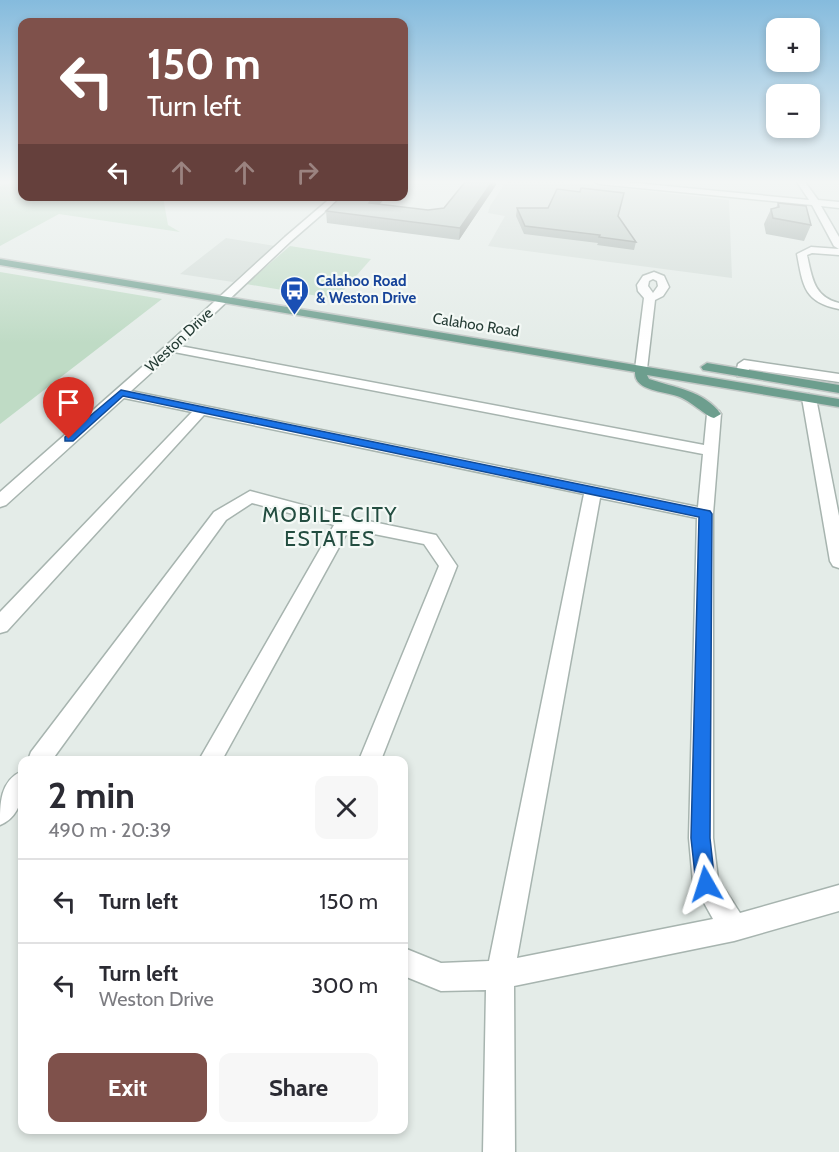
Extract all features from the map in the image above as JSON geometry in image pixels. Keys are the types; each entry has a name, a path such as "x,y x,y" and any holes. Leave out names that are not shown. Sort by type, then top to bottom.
{"main road":[{"name":"Calahoo Road","path":"0,252 227,295 839,388"},
{"name":"Calahoo Road","path":"0,262 633,358 839,403"},
{"path":"633,358 644,382 698,398 714,414"}],"street":[{"name":"Weston Drive","path":"0,501 292,236"},
{"path":"839,252 811,250 802,254 811,294 820,301 839,306"},
{"path":"633,358 650,296"},
{"path":"171,348 710,451"},
{"name":"Calahoo Road","path":"742,373 744,364 750,364 839,378"},
{"path":"121,393 705,514"},
{"path":"809,398 839,561"},
{"path":"0,624 201,410"},
{"path":"714,414 705,514 701,838 706,884 734,928"},
{"path":"499,1152 500,975 593,491"},
{"path":"42,756 220,516 250,497 344,522 430,539 448,566 372,756"},
{"path":"212,756 344,522"},
{"path":"7,810 18,790"},
{"path":"408,964 441,977 500,975 734,928 839,898"}],"shaded area":[{"path":"494,236 730,236 732,278 488,246"},
{"path":"226,238 275,246 233,282 180,274"}],"green space":[{"path":"0,236 19,236 0,246"},
{"path":"290,246 371,259 336,299 246,284"},
{"path":"0,272 162,299 0,424"}],"building":[{"path":"632,236 636,242 599,237"}],"place":[{"name":"Calahoo Road & Weston Drive","path":"295,316"}],"district":[{"name":"MOBILE CITY ESTATES","path":"330,527"}],"route":[{"path":"69,439 121,393 705,514 701,838 706,884"}]}
